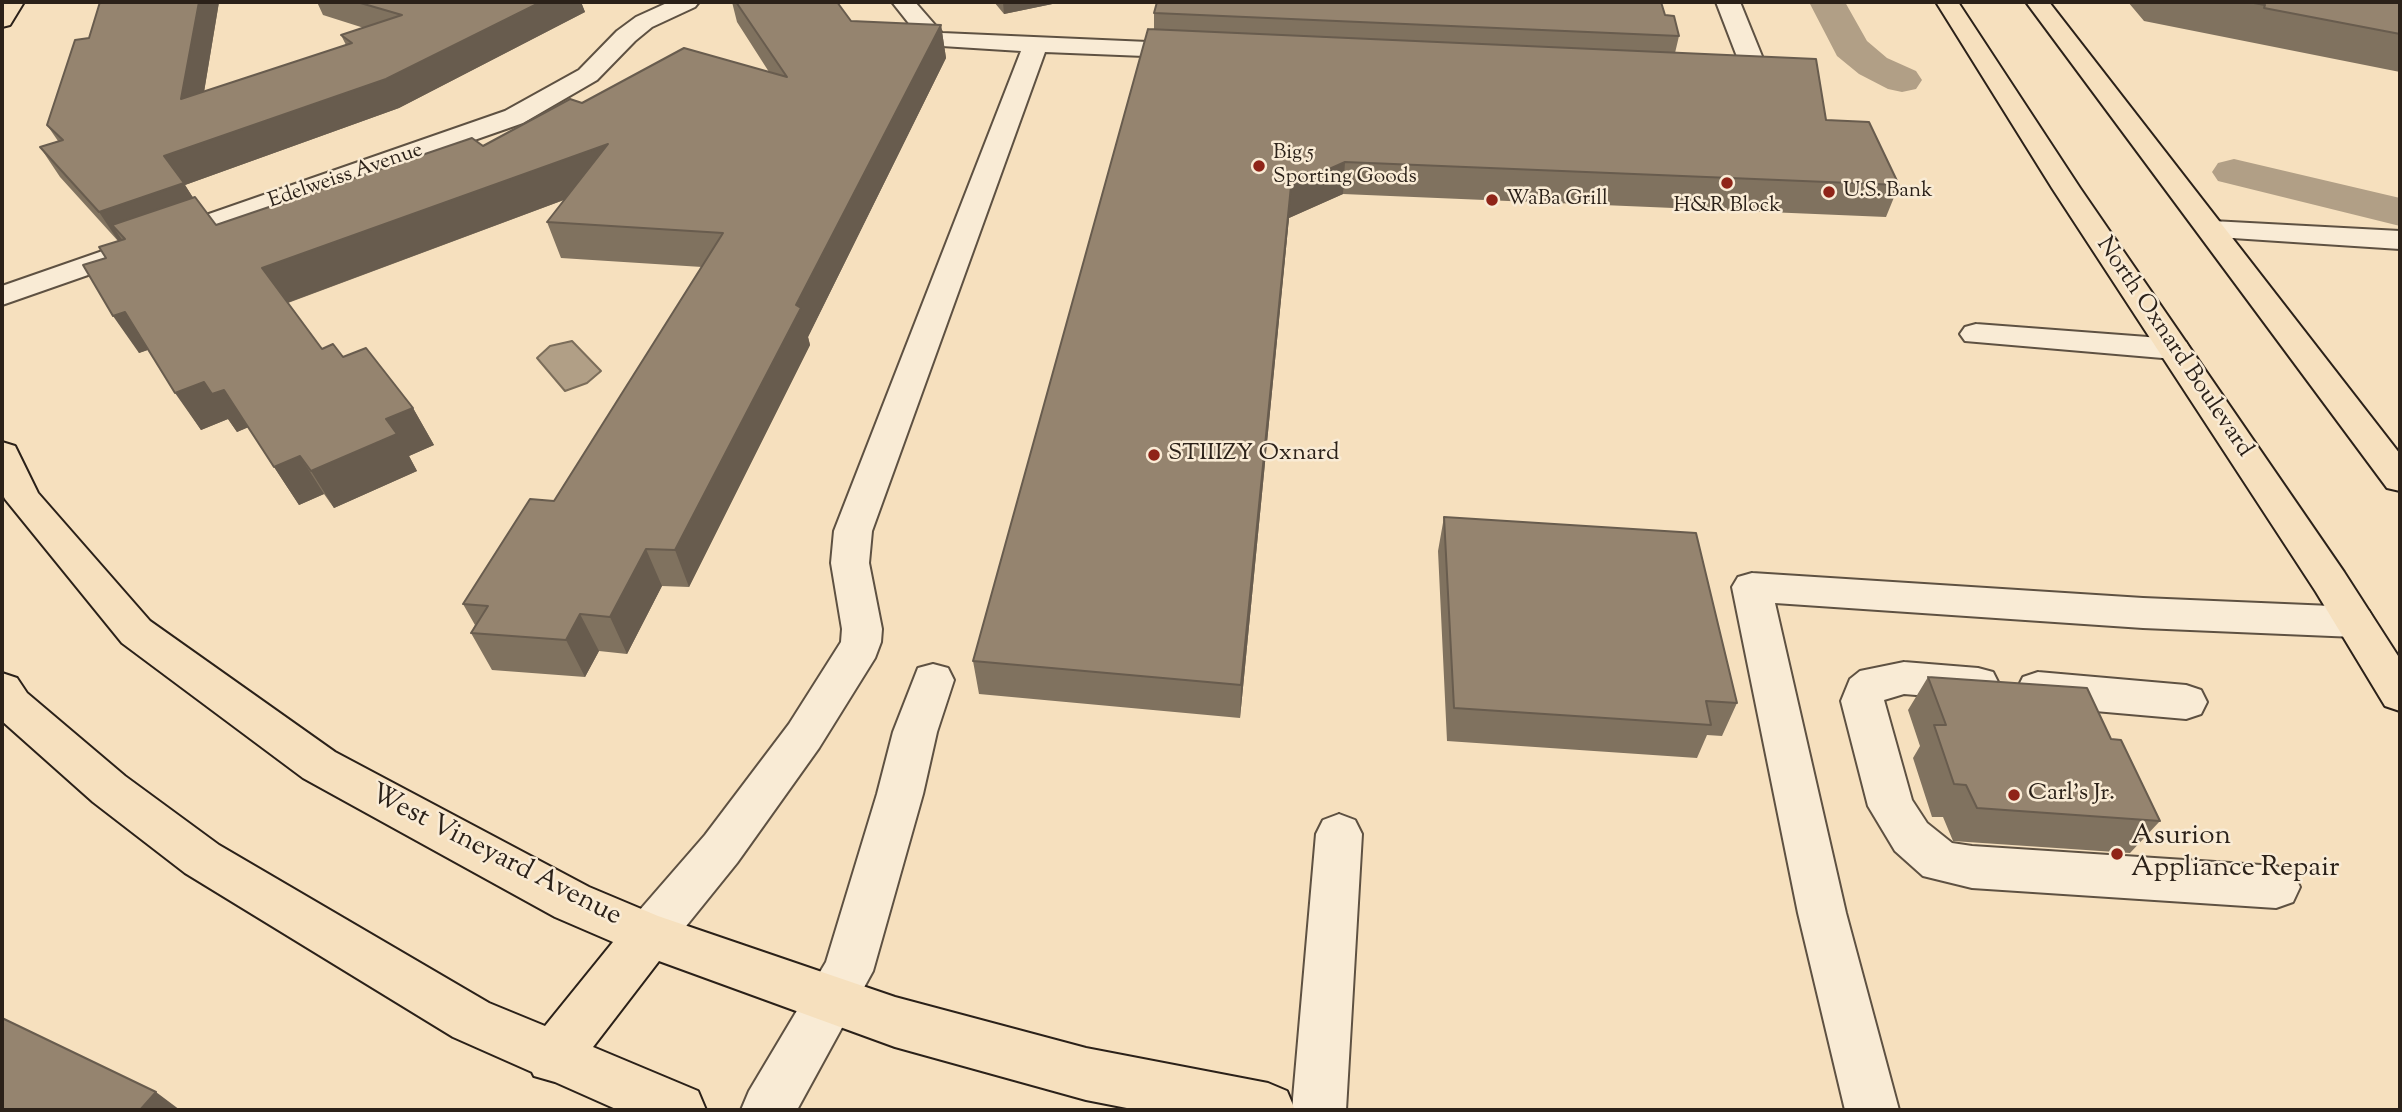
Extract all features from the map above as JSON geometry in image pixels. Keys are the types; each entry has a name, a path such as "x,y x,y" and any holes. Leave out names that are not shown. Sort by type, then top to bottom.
{"main road":[{"path":"2,20 12,2"},
{"name":"North Oxnard Boulevard","path":"1947,2 2066,188 2356,622 2400,694"},
{"path":"2037,2 2400,479"},
{"name":"West Vineyard Avenue","path":"2,454 23,499 136,632 319,765 572,902 649,935 895,1022 1086,1074 1268,1110"},
{"path":"2,690 12,705 110,789 202,859 471,1020 552,1058 679,1110"},
{"path":"552,1058 649,935"}],"street":[{"path":"903,2 935,40 1216,52"},
{"path":"1701,73 1757,76 1728,2"},
{"name":"Edelweiss Avenue","path":"2,296 514,117 588,75 626,36 665,5"},
{"path":"649,935 720,849 804,736 854,658 861,642 862,629 850,563 853,531 1036,44"},
{"path":"2212,230 2400,240"},
{"path":"1976,334 2174,349"},
{"path":"1872,1110 1822,913 1752,587 2143,613 2356,622"},
{"path":"2186,702 1904,678 1875,683 1865,691 1862,701 1891,806 1911,837 1940,861 1972,867 2276,887"},
{"path":"768,1110 848,971 915,732 933,680"},
{"path":"1320,1110 1339,834"}],"shaded area":[{"path":"572,341 601,371 587,383 565,391 537,358 550,346"}],"building":[{"path":"100,2 199,2 181,99 352,43 341,35 402,15 357,2 541,2 386,79 164,156 184,183 99,212 40,147 63,140 47,125 75,40 89,38"},
{"path":"736,2 837,2 851,21 941,25 796,305 801,308 675,550 646,549 610,617 580,614 566,640 471,633 488,606 463,604 530,499 554,501 723,233 547,222 608,144 262,268 322,349 333,344 343,357 366,348 413,408 386,419 397,434 311,471 300,456 274,467 224,390 212,394 204,382 175,393 125,312 113,316 83,265 106,258 99,247 125,239 112,225 195,197 216,225 472,138 483,146 570,99 582,103 684,48 787,77"},
{"path":"1157,2 1661,2 1665,15 1674,16 1679,36 1154,13"},
{"path":"2264,2 2400,2 2400,34 2264,8"},
{"path":"1148,29 1816,59 1826,120 1869,122 1899,185 1345,162 1291,186 1241,685 973,661"},
{"path":"1444,517 1696,533 1737,703 1706,701 1711,725 1454,708"},
{"path":"1928,677 2087,688 2111,739 2121,740 2160,821 1977,808 1966,785 1954,784 1934,725 1946,725"},
{"path":"2,1018 156,1092 140,1110 2,1110"}],"waterway":[{"path":"1827,2 1851,48 1873,66 1902,80"},
{"path":"2234,172 2400,212"}],"place":[{"name":"Big 5 Sporting Goods","path":"1259,166"},
{"name":"H&R Block","path":"1727,183"},
{"name":"U.S. Bank","path":"1829,192"},
{"name":"WaBa Grill","path":"1492,200"},
{"name":"STIIIZY Oxnard","path":"1154,455"},
{"name":"Carl's Jr.","path":"2014,795"},
{"name":"Asurion Appliance Repair","path":"2117,854"}]}
